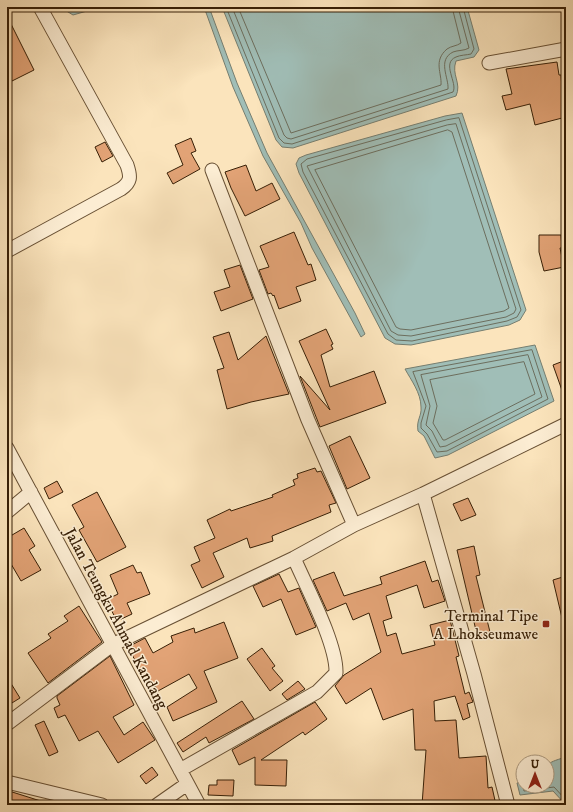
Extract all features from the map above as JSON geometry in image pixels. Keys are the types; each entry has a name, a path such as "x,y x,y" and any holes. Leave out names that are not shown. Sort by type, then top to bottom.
{"street":[{"path":"7,251 121,189 129,184 131,178 127,165 40,7"},
{"path":"489,63 566,49"},
{"path":"212,170 308,420 354,525"},
{"path":"7,724 112,645 294,558 354,525 423,494 566,424"},
{"name":"Jalan Teungku Ahmad Kandang","path":"7,448 199,805"},
{"path":"7,512 31,492"},
{"path":"423,494 474,674 508,805"},
{"path":"180,770 317,692 336,673 336,664 332,647 294,558"},
{"path":"7,782 102,805"},
{"path":"157,805 187,784"}],"water":[{"path":"60,7 101,7 73,15"},
{"path":"204,7 209,7 237,83 267,153 355,313 365,334 361,337 312,248 301,223 263,156 233,87"},
{"path":"222,7 467,7 479,50 474,57 456,61 455,71 458,91 456,96 293,148 282,147 276,140"},
{"path":"462,113 526,310 520,320 509,325 411,345 395,344 385,338 299,173 296,164 299,158 306,155 445,116"},
{"path":"535,345 554,401 448,455 435,458 424,436 418,431 421,402 405,369"},
{"path":"566,757 566,805 555,793 555,760"}],"building":[{"path":"7,16 34,70 12,81 7,71"},
{"path":"557,62 559,75 561,75 562,88 565,88 566,117 535,125 530,104 506,110 502,96 512,94 506,69"},
{"path":"191,138 196,151 191,153 200,169 173,184 167,173 183,165 175,145"},
{"path":"105,142 113,156 102,162 95,147"},
{"path":"246,165 256,191 272,183 280,199 245,216 225,172"},
{"path":"294,232 308,265 311,264 316,280 296,287 301,301 279,309 274,295 273,296 271,293 268,294 259,270 269,267 260,246"},
{"path":"539,235 561,235 562,248 560,248 564,267 544,271 539,252"},
{"path":"240,265 253,299 221,311 214,292 230,287 224,270"},
{"path":"326,329 333,344 331,345 333,349 321,355 330,387 374,371 386,403 320,427 300,376 330,410 299,341"},
{"path":"229,332 238,360 266,336 289,394 227,409 217,370 224,368 213,337"},
{"path":"566,360 566,396 564,396 553,365"},
{"path":"350,436 370,478 347,489 329,446"},
{"path":"315,468 317,472 321,471 336,503 329,505 331,512 272,536 273,541 250,548 247,538 213,553 224,577 202,588 191,565 200,561 194,547 215,538 207,520 230,509 231,511 273,497 272,495 295,485 293,480 298,478 297,474"},
{"path":"57,481 63,492 49,499 44,488"},
{"path":"97,492 126,547 97,562 79,530 84,527 72,505"},
{"path":"468,498 476,515 461,521 453,504"},
{"path":"24,528 35,546 29,550 41,570 21,581 7,557 7,538"},
{"path":"474,546 480,575 476,576 491,636 478,639 457,550"},
{"path":"425,561 432,582 438,580 445,601 424,608 417,585 386,596 392,618 383,621 387,636 396,633 402,654 435,645 430,625 450,620 459,656 456,657 465,694 469,692 473,702 467,704 470,717 463,720 455,696 434,701 435,721 456,720 459,758 486,756 488,788 492,787 496,805 422,805 426,750 415,750 413,709 383,720 371,688 346,704 335,686 344,675 381,652 369,613 353,620 346,603 327,611 313,580 334,572 344,596 382,584 380,577"},
{"path":"133,565 137,573 141,572 150,594 127,603 132,614 117,621 106,600 118,594 110,575"},
{"path":"279,574 288,592 299,588 316,627 296,635 281,599 263,607 253,586"},
{"path":"566,576 566,617 562,618 553,580"},
{"path":"79,606 102,642 48,683 28,653 51,638 48,634 68,621 64,616"},
{"path":"224,622 238,658 204,671 217,702 173,721 167,707 197,688 189,674 158,691 155,686 150,689 128,647 145,638 153,653 173,642 171,636 194,628 195,633"},
{"path":"262,648 275,666 272,668 283,681 270,691 247,659"},
{"path":"110,656 134,705 113,717 124,735 143,722 155,740 118,763 98,731 79,741 65,715 58,718 54,708 60,705 57,696"},
{"path":"7,677 20,698 7,706"},
{"path":"298,681 305,689 287,700 282,694"},
{"path":"242,701 254,719 209,743 206,737 183,752 177,743"},
{"path":"315,702 327,719 305,735 303,732 261,760 287,760 286,786 255,785 255,757 239,765 232,750"},
{"path":"44,721 58,752 49,756 35,725"},
{"path":"152,767 158,775 146,784 140,776"},
{"path":"217,780 234,780 233,796 208,795 209,785 217,785"},
{"path":"9,791 47,803 47,805 15,805 7,802"}],"place":[{"name":"Terminal Tipe A Lhokseumawe","path":"546,624"}]}
